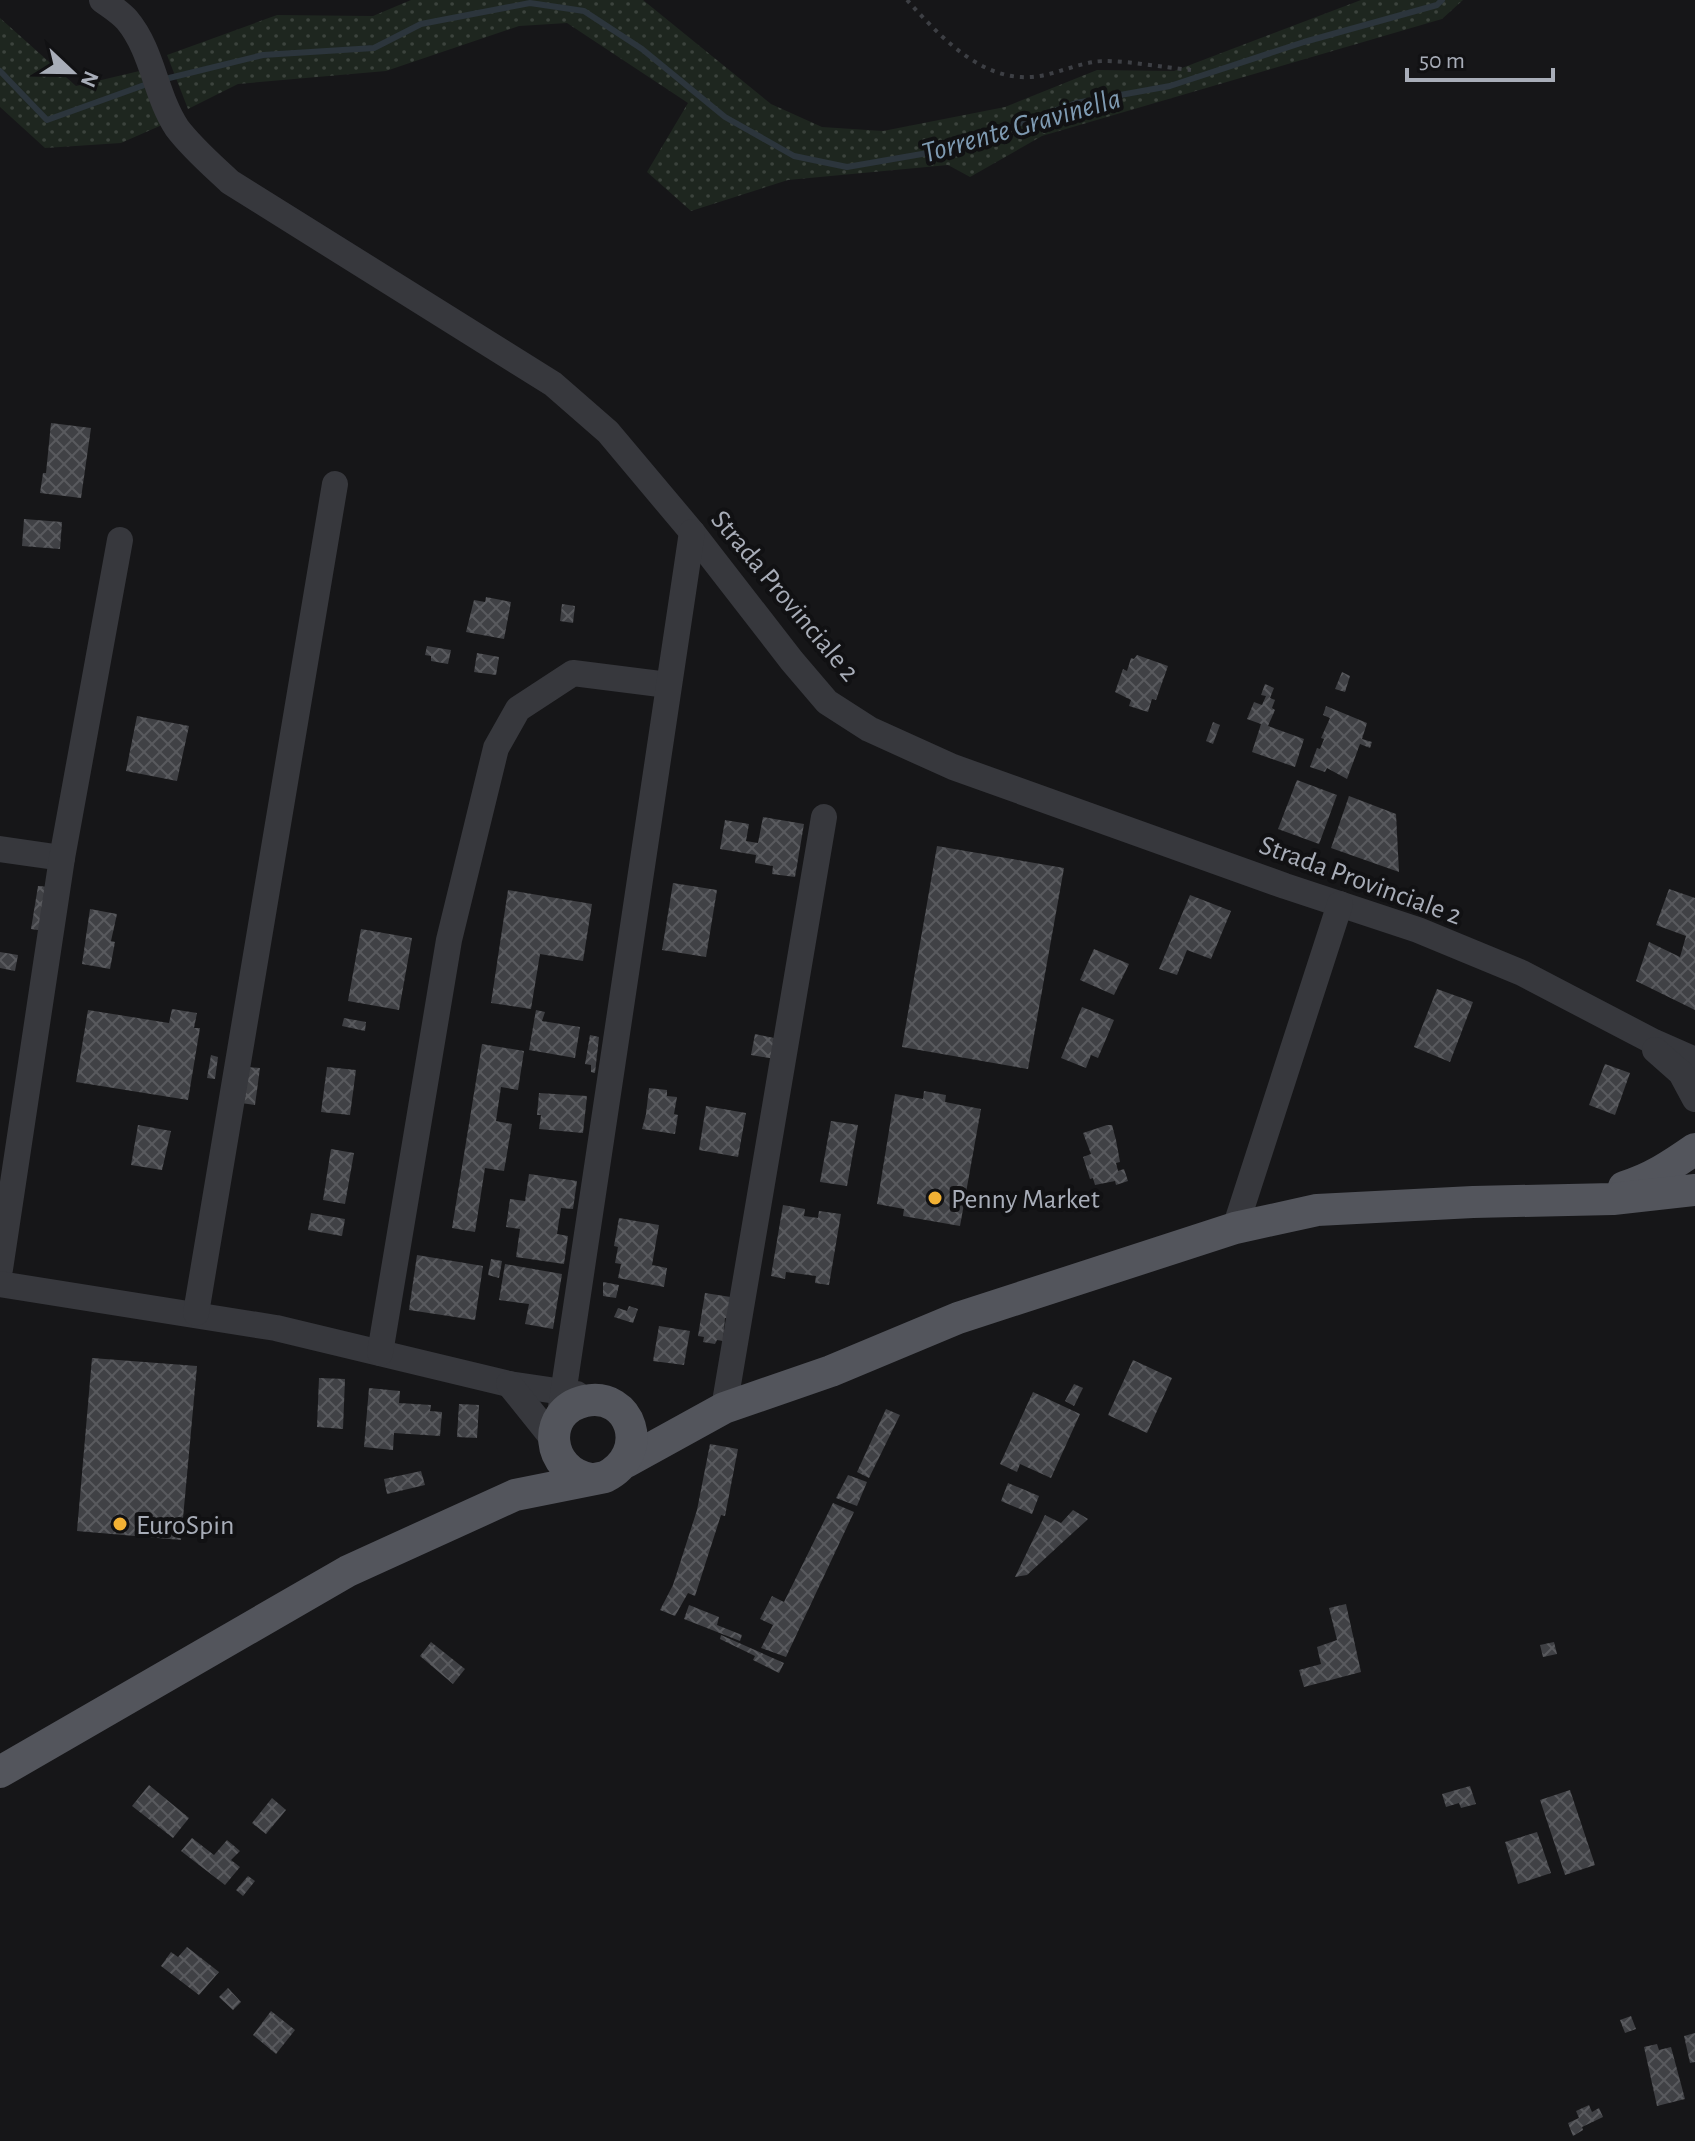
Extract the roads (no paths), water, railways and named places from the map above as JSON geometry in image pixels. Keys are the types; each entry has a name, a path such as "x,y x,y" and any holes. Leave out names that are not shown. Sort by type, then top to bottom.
{"main road":[{"path":"1584,1199 1642,1182 1695,1149"},
{"path":"0,1772 348,1571 515,1495 605,1477 686,1427 724,1408 831,1371 958,1318 1235,1228 1317,1210 1584,1199 1695,1190"},
{"path":"515,1495 558,1426 574,1405 586,1400 686,1427"},
{"path":"611,1406 629,1424 631,1450 626,1462"},
{"path":"558,1426 571,1472 591,1479"}],"street":[{"name":"Strada Provinciale 2","path":"102,0 126,19 149,57 167,109 178,128 204,158 230,182 553,384 608,432 827,702 869,729 953,767 1418,930 1522,973 1634,1032"},
{"path":"196,1313 335,484"},
{"path":"558,1426 692,532"},
{"path":"0,1269 62,858 120,540"},
{"path":"380,1353 449,940 496,748 518,709 573,673 668,685"},
{"path":"724,1408 824,817"},
{"path":"0,849 62,858"},
{"path":"1235,1228 1340,904"},
{"path":"1634,1032 1695,1060"},
{"path":"1634,1032 1681,1073 1695,1099"},
{"path":"0,1284 276,1328 509,1384 558,1426"},
{"path":"509,1384 558,1426"}],"waterway":[{"name":"Torrente Gravinella","path":"161,80 263,55 374,48 421,24 530,3 584,11 642,49 725,117 794,156 847,167 945,150 1076,103 1170,86 1304,42 1437,5 1442,0"},
{"name":"Torrente Gravinella","path":"0,71 47,120 150,83"}],"place":[{"name":"Penny Market","path":"935,1198"},
{"name":"EuroSpin","path":"120,1524"}]}
